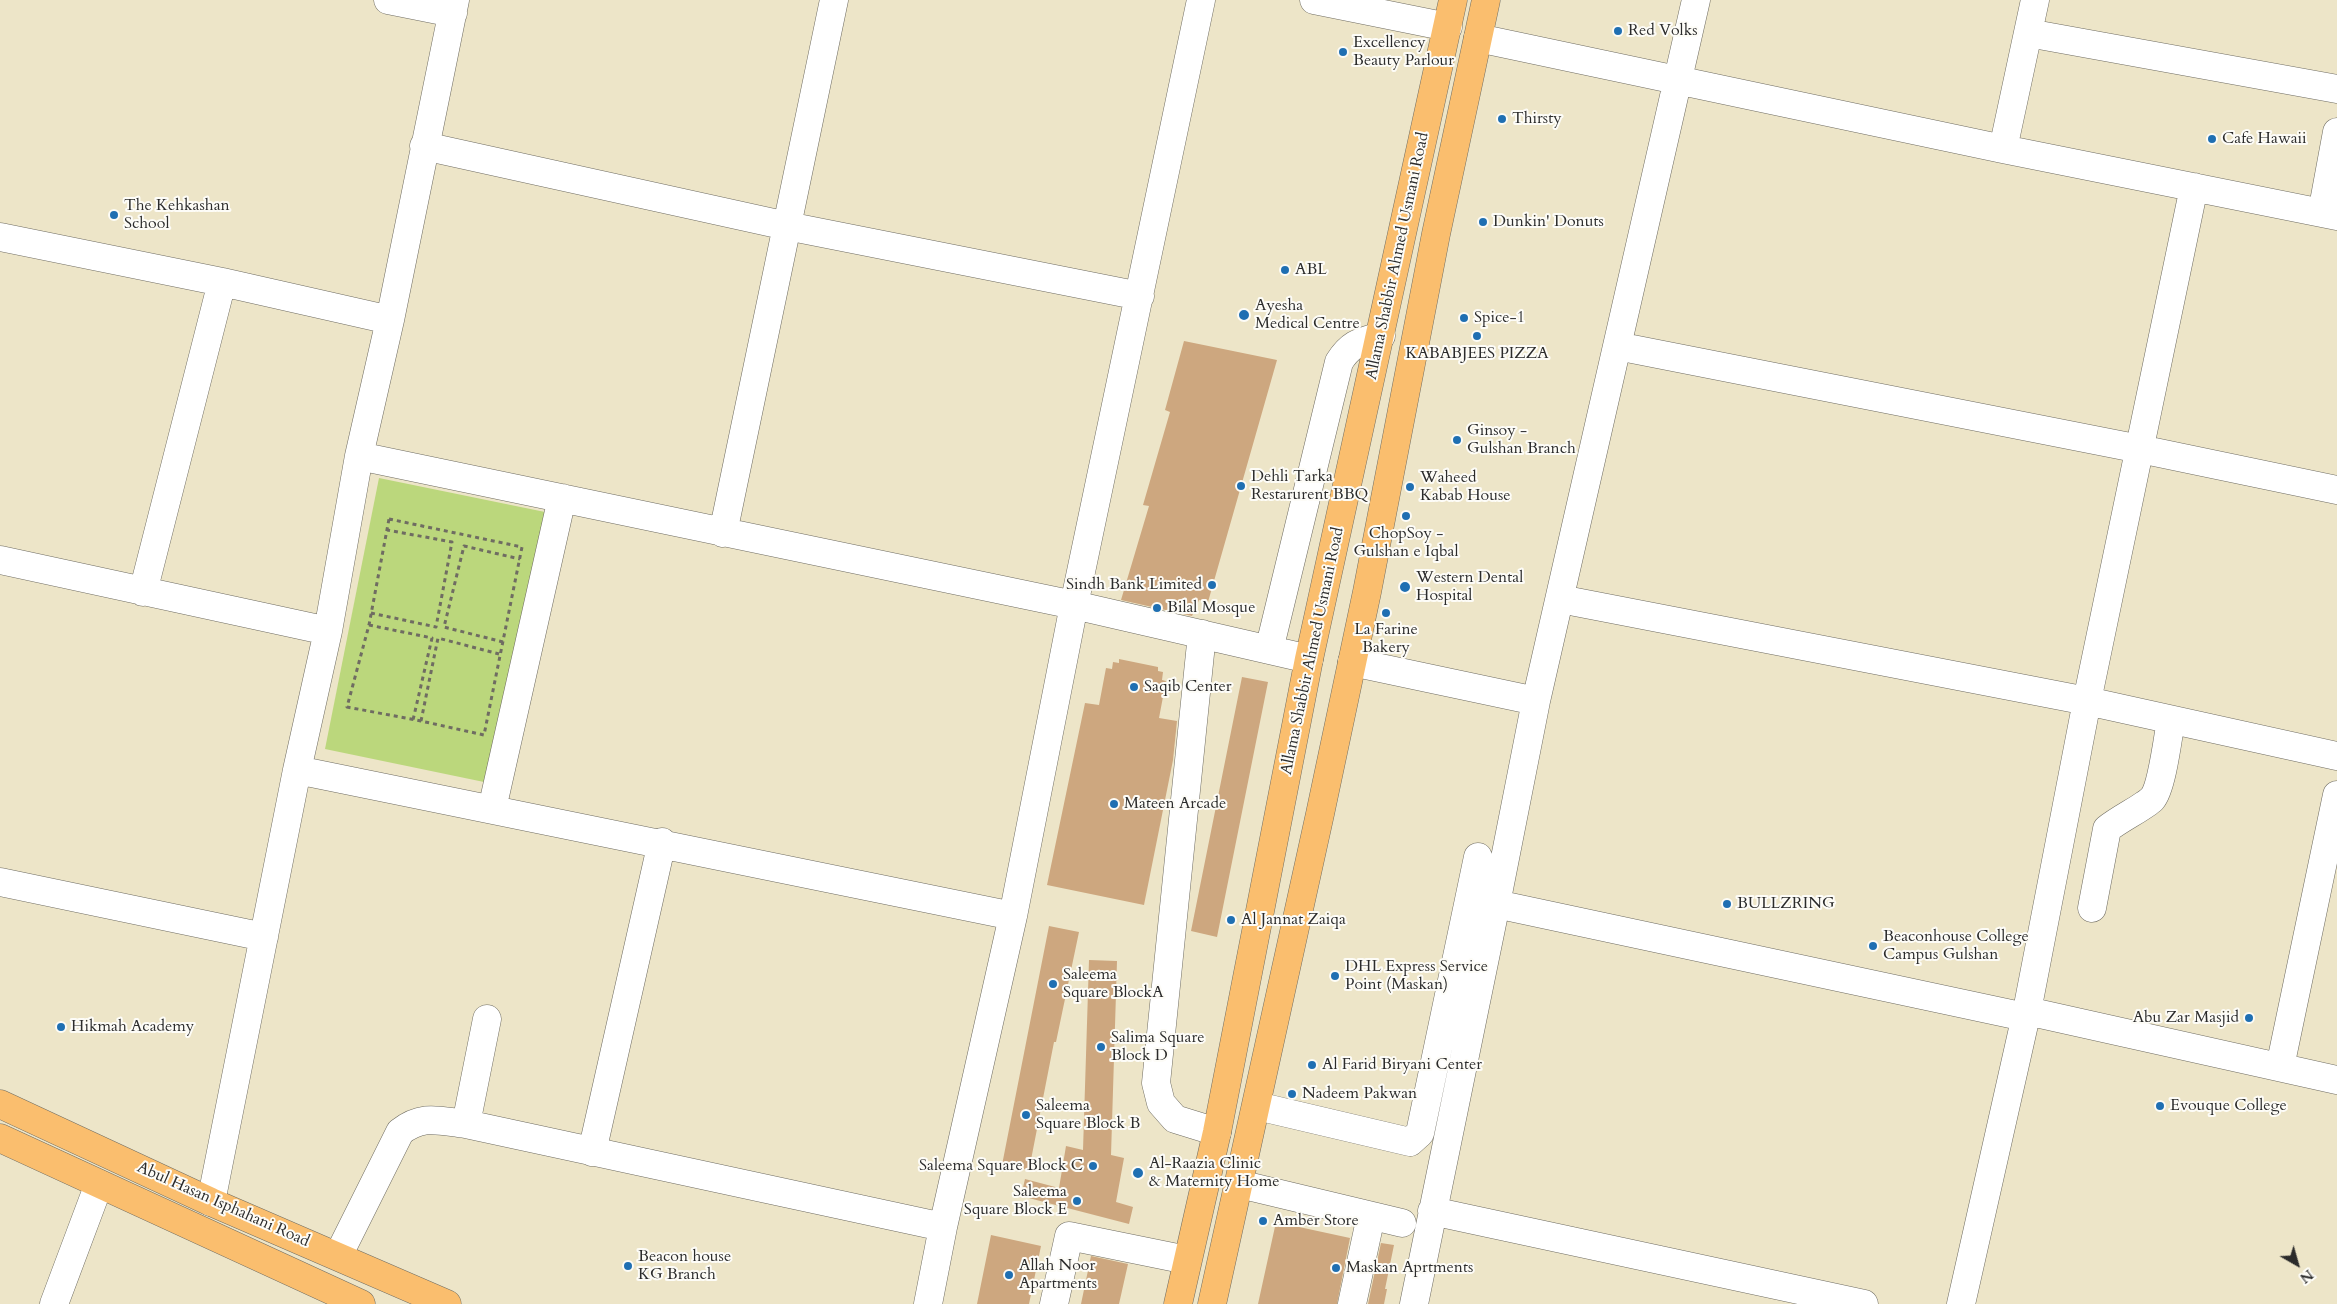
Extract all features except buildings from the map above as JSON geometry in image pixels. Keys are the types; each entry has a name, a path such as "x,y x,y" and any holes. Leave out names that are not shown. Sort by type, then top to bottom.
{"main road":[{"name":"Allama Shabbir Ahmed Usmani Road","path":"1178,1304 1217,1132 1309,659 1453,0"},
{"name":"Allama Shabbir Ahmed Usmani Road","path":"1212,1304 1257,1106 1352,662 1436,234 1486,0"},
{"name":"Abul Hasan Isphahani Road","path":"0,1104 211,1202 446,1304"},
{"name":"Abul Hasan Isphahani Road","path":"0,1138 361,1304"}],"street":[{"path":"211,1202 297,770 328,631 359,456 390,320 424,146 454,7 388,0"},
{"path":"723,533 834,0"},
{"path":"928,1304 943,1227 1013,916 1074,605 1201,0"},
{"path":"1314,0 1448,27"},
{"path":"1414,1304 1536,701 1696,0"},
{"path":"2003,149 2034,0"},
{"path":"2028,33 2337,89"},
{"path":"1478,38 2003,149 2330,214 2337,132"},
{"path":"424,146 787,226 1140,296"},
{"path":"1961,1304 2026,1014 2087,701 2194,187"},
{"path":"0,238 222,282 390,320"},
{"path":"143,592 222,282"},
{"path":"1269,650 1339,362 1346,351 1356,343 1381,336"},
{"path":"1617,346 2140,449 2337,490"},
{"path":"359,456 1074,605 1309,659"},
{"path":"492,809 562,498"},
{"path":"0,560 328,631"},
{"path":"1560,600 2087,701 2337,756"},
{"path":"1202,634 1156,1084 1161,1103 1175,1118 1217,1132"},
{"path":"1352,662 1536,701"},
{"path":"2092,908 2107,829 2120,818 2152,799 2159,785 2171,720"},
{"path":"297,770 662,842 1013,916"},
{"path":"2280,1067 2337,795"},
{"path":"592,1152 662,842"},
{"path":"1257,1106 1410,1142 1417,1137 1420,1133 1478,857"},
{"path":"0,882 264,937"},
{"path":"1496,904 2337,1080"},
{"path":"466,1124 487,1019"},
{"path":"338,1256 400,1132 411,1123 424,1119 466,1124 943,1227"},
{"path":"54,1304 99,1184"},
{"path":"1239,1184 1402,1223"},
{"path":"1432,1211 1864,1304"},
{"path":"1352,1304 1371,1216"},
{"path":"1054,1304 1069,1236 1187,1260"}],"path":[{"path":"389,520 522,547 520,559 484,735 421,720 347,707 369,625 389,520"},
{"path":"371,613 436,627 452,542 387,530"},
{"path":"503,642 444,627 464,546 520,559"},
{"path":"369,625 432,638 413,720"},
{"path":"421,720 438,638 500,654"}],"green space":[{"path":"379,478 545,512 484,782 325,749"}],"place":[{"name":"Red Volks","path":"1618,31"},
{"name":"Excellency Beauty Parlour","path":"1343,52"},
{"name":"Thirsty","path":"1502,119"},
{"name":"Cafe Hawaii","path":"2212,139"},
{"name":"The Kehkashan School","path":"114,215"},
{"name":"Dunkin' Donuts","path":"1483,222"},
{"name":"ABL","path":"1285,270"},
{"name":"Ayesha Medical Centre","path":"1244,315"},
{"name":"Spice-1","path":"1464,318"},
{"name":"KABABJEES PIZZA","path":"1477,336"},
{"name":"Ginsoy - Gulshan Branch","path":"1457,440"},
{"name":"Dehli Tarka Restarurent BBQ","path":"1241,486"},
{"name":"Waheed Kabab House","path":"1410,487"},
{"name":"ChopSoy - Gulshan e Iqbal","path":"1406,516"},
{"name":"Sindh Bank Limited","path":"1212,585"},
{"name":"Western Dental Hospital","path":"1405,587"},
{"name":"Bilal Mosque","path":"1157,608"},
{"name":"La Farine Bakery","path":"1386,613"},
{"name":"Saqib Center","path":"1134,687"},
{"name":"Mateen Arcade","path":"1114,804"},
{"name":"BULLZRING","path":"1727,904"},
{"name":"Al Jannat Zaiqa","path":"1231,920"},
{"name":"Beaconhouse College Campus Gulshan","path":"1873,946"},
{"name":"DHL Express Service Point (Maskan)","path":"1335,976"},
{"name":"Saleema Square BlockA","path":"1053,984"},
{"name":"Abu Zar Masjid","path":"2249,1018"},
{"name":"Hikmah Academy","path":"61,1027"},
{"name":"Salima Square Block D","path":"1101,1047"},
{"name":"Al Farid Biryani Center","path":"1312,1065"},
{"name":"Nadeem Pakwan","path":"1292,1094"},
{"name":"Evouque College","path":"2160,1106"},
{"name":"Saleema Square Block B","path":"1026,1115"},
{"name":"Saleema Square Block C","path":"1093,1166"},
{"name":"Al-Raazia Clinic & Maternity Home","path":"1138,1173"},
{"name":"Saleema Square Block E","path":"1077,1201"},
{"name":"Amber Store","path":"1263,1221"},
{"name":"Beacon house KG Branch","path":"628,1266"},
{"name":"Maskan Aprtments","path":"1336,1268"},
{"name":"Allah Noor Apartments","path":"1009,1275"}]}
